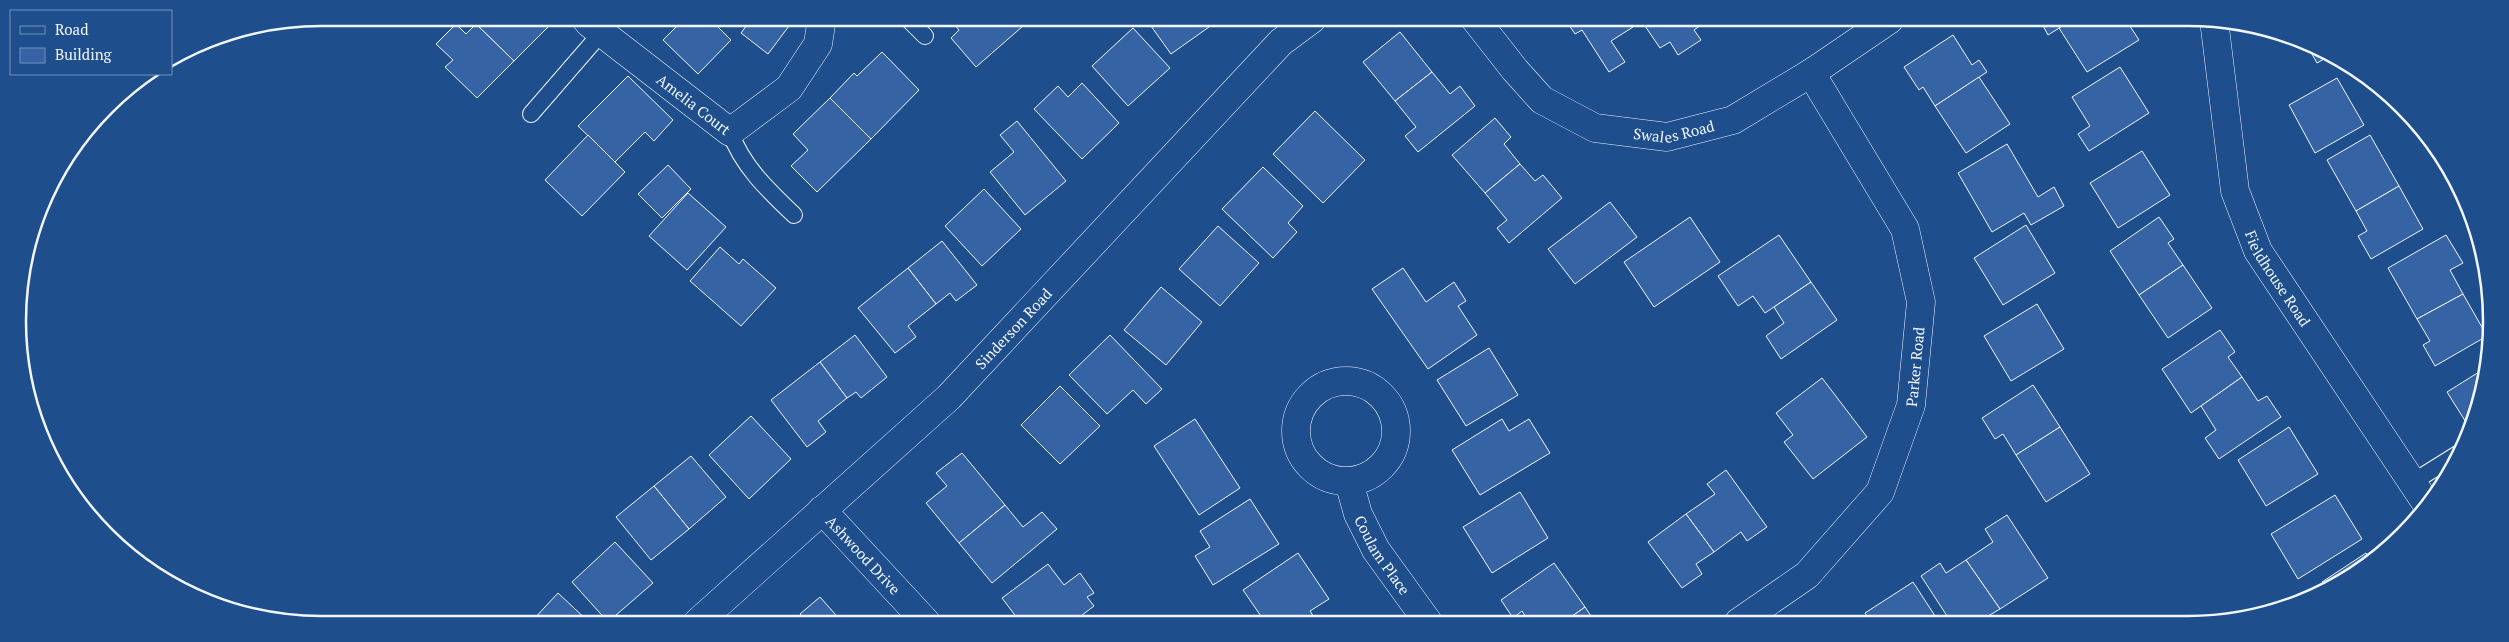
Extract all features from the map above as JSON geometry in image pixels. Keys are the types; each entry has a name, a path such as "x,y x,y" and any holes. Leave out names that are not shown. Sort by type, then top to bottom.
{"street":[{"name":"Amelia Court","path":"595,26 730,132 789,88 818,44 821,26"},
{"name":"Sinderson Road","path":"705,616 949,397 1281,42 1303,26"},
{"name":"Swales Road","path":"1480,26 1514,70 1542,100 1595,128 1668,137 1733,120 1811,72 1880,26"},
{"name":"Fieldhouse Road","path":"2215,28 2235,191 2258,251 2419,492"},
{"name":"Parker Road","path":"1748,616 1807,575 1880,492 1912,405 1921,302 1905,229 1811,72"},
{"name":"Coulam Place","path":"1349,482 1358,514 1376,550 1424,616"},
{"name":"Ashwood Drive","path":"822,510 920,616"}],"lane":[{"path":"531,114 593,26"},
{"path":"915,26 925,36"},
{"path":"730,132 736,150 747,168 794,215"},
{"path":"2419,492 2441,471"}],"building":[{"path":"454,26 458,26 466,34 474,26 478,26 514,61 477,98 445,67 453,60 436,44"},
{"path":"478,26 549,26 514,61"},
{"path":"677,26 717,26 731,40 698,74 663,40"},
{"path":"746,26 789,26 768,54 741,33"},
{"path":"956,26 1023,26 976,67 951,38 959,30"},
{"path":"1151,26 1210,26 1171,54"},
{"path":"1570,26 1633,27 1611,41 1625,62 1609,72 1582,30 1575,34"},
{"path":"1645,26 1700,26 1694,30 1701,40 1678,55 1670,42 1660,48"},
{"path":"2043,26 2062,26 2048,35"},
{"path":"2062,26 2130,26 2139,40 2087,72 2059,28"},
{"path":"1133,28 1170,68 1128,106 1092,66"},
{"path":"1400,32 1432,72 1395,101 1363,62"},
{"path":"1953,35 1972,65 1979,60 1987,72 1935,106 1923,87 1919,90 1904,67"},
{"path":"882,52 919,90 871,139 830,98 854,73 857,76"},
{"path":"2312,54 2323,60 2317,63"},
{"path":"2120,67 2149,113 2089,151 2078,134 2090,126 2072,97"},
{"path":"1432,72 1450,94 1460,86 1475,106 1418,152 1405,136 1416,127 1395,101"},
{"path":"628,76 673,120 654,141 645,132 615,162 578,126"},
{"path":"1979,77 2010,124 1966,153 1935,106"},
{"path":"2337,78 2364,125 2315,153 2289,105"},
{"path":"1082,83 1119,123 1082,159 1034,109 1058,86 1068,97"},
{"path":"830,98 871,139 817,192 791,166 808,150 793,134"},
{"path":"1315,111 1365,160 1323,203 1273,154"},
{"path":"1495,118 1511,137 1504,144 1520,164 1485,193 1452,155"},
{"path":"1017,121 1066,181 1025,215 990,172 1014,152 1000,135"},
{"path":"588,135 625,172 582,216 545,180"},
{"path":"2370,135 2399,186 2356,211 2327,160"},
{"path":"2007,144 2038,197 2054,187 2064,206 2031,225 2024,213 1992,232 1958,173"},
{"path":"2142,151 2170,195 2118,228 2090,183"},
{"path":"1520,164 1535,181 1543,175 1562,198 1509,243 1497,228 1507,220 1485,193"},
{"path":"668,165 691,189 662,218 638,194"},
{"path":"1263,167 1303,206 1288,223 1297,232 1273,258 1222,209"},
{"path":"2399,186 2423,229 2371,259 2358,236 2367,231 2356,211"},
{"path":"984,189 1021,229 982,266 945,226"},
{"path":"688,193 726,227 687,270 649,236"},
{"path":"1610,202 1637,237 1575,284 1548,249"},
{"path":"1690,217 1720,262 1654,307 1624,262"},
{"path":"2159,217 2174,239 2168,243 2183,265 2139,295 2110,251"},
{"path":"2026,225 2055,273 2003,305 1974,258"},
{"path":"1218,226 1259,263 1220,306 1179,269"},
{"path":"1779,235 1811,282 1765,313 1753,296 1738,306 1718,276"},
{"path":"2446,235 2463,263 2450,270 2463,294 2417,319 2388,268"},
{"path":"942,241 977,285 956,301 950,293 936,304 908,268"},
{"path":"720,247 739,264 743,259 776,288 741,326 690,281"},
{"path":"2183,265 2212,308 2168,338 2139,295"},
{"path":"908,268 936,304 908,326 916,337 895,353 858,308"},
{"path":"1403,268 1426,302 1454,282 1466,301 1458,306 1477,335 1428,369 1372,289"},
{"path":"1811,282 1837,320 1781,359 1766,336 1784,323 1774,307"},
{"path":"1161,287 1202,322 1166,365 1124,330"},
{"path":"2463,294 2483,328 2482,339 2435,366 2423,345 2430,341 2417,319"},
{"path":"2037,304 2064,349 2011,381 1984,336"},
{"path":"2220,330 2235,352 2228,357 2242,377 2191,413 2162,369"},
{"path":"855,335 887,377 861,398 856,392 847,398 820,362"},
{"path":"1110,335 1162,389 1146,404 1133,390 1107,414 1069,375"},
{"path":"1489,348 1518,395 1466,426 1437,380"},
{"path":"820,362 847,398 818,421 826,432 807,447 771,400"},
{"path":"2478,373 2465,421 2447,392"},
{"path":"2242,377 2258,401 2267,396 2281,417 2219,459 2205,438 2216,430 2201,406"},
{"path":"1822,378 1867,437 1813,479 1784,442 1793,435 1776,413"},
{"path":"2033,385 2060,427 2016,455 2003,434 1995,439 1982,418"},
{"path":"1060,386 1100,426 1060,464 1021,425"},
{"path":"751,416 791,459 749,499 709,455"},
{"path":"1195,419 1240,488 1199,515 1154,446"},
{"path":"1502,419 1509,431 1529,419 1550,453 1480,495 1452,450"},
{"path":"2060,427 2090,474 2046,502 2016,455"},
{"path":"2289,427 2318,474 2266,506 2238,460"},
{"path":"962,453 1005,505 959,543 926,503 947,486 936,473"},
{"path":"691,456 726,497 689,529 654,486"},
{"path":"1726,470 1767,527 1747,541 1741,532 1714,552 1686,514 1715,494 1707,484"},
{"path":"654,486 689,529 651,560 616,517"},
{"path":"1520,492 1548,538 1492,573 1463,527"},
{"path":"2335,495 2362,539 2298,579 2271,534"},
{"path":"1250,499 1279,544 1213,585 1195,556 1210,547 1200,531"},
{"path":"1005,505 1023,527 1042,512 1057,529 992,583 959,543"},
{"path":"1686,514 1714,552 1696,564 1702,574 1682,588 1648,542"},
{"path":"2007,515 2048,578 2000,609 1966,560 1993,542 1985,529"},
{"path":"615,542 653,583 615,616 603,616 572,582"},
{"path":"1298,553 1329,599 1310,611 1313,616 1261,616 1243,590"},
{"path":"2366,553 2367,555 2352,566 2322,582"},
{"path":"1966,560 2000,609 1988,616 1947,616 1921,576 1940,563 1946,573"},
{"path":"1554,563 1585,607 1572,616 1525,616 1522,611 1516,616 1512,616 1501,600"},
{"path":"1048,564 1064,585 1080,573 1094,593 1087,597 1094,606 1081,616 1016,616 1002,598"},
{"path":"1913,582 1935,616 1867,616 1865,613"},
{"path":"558,593 583,616 537,616"},
{"path":"820,597 837,616 802,616 800,614"},
{"path":"1585,607 1591,616 1572,616"}]}
